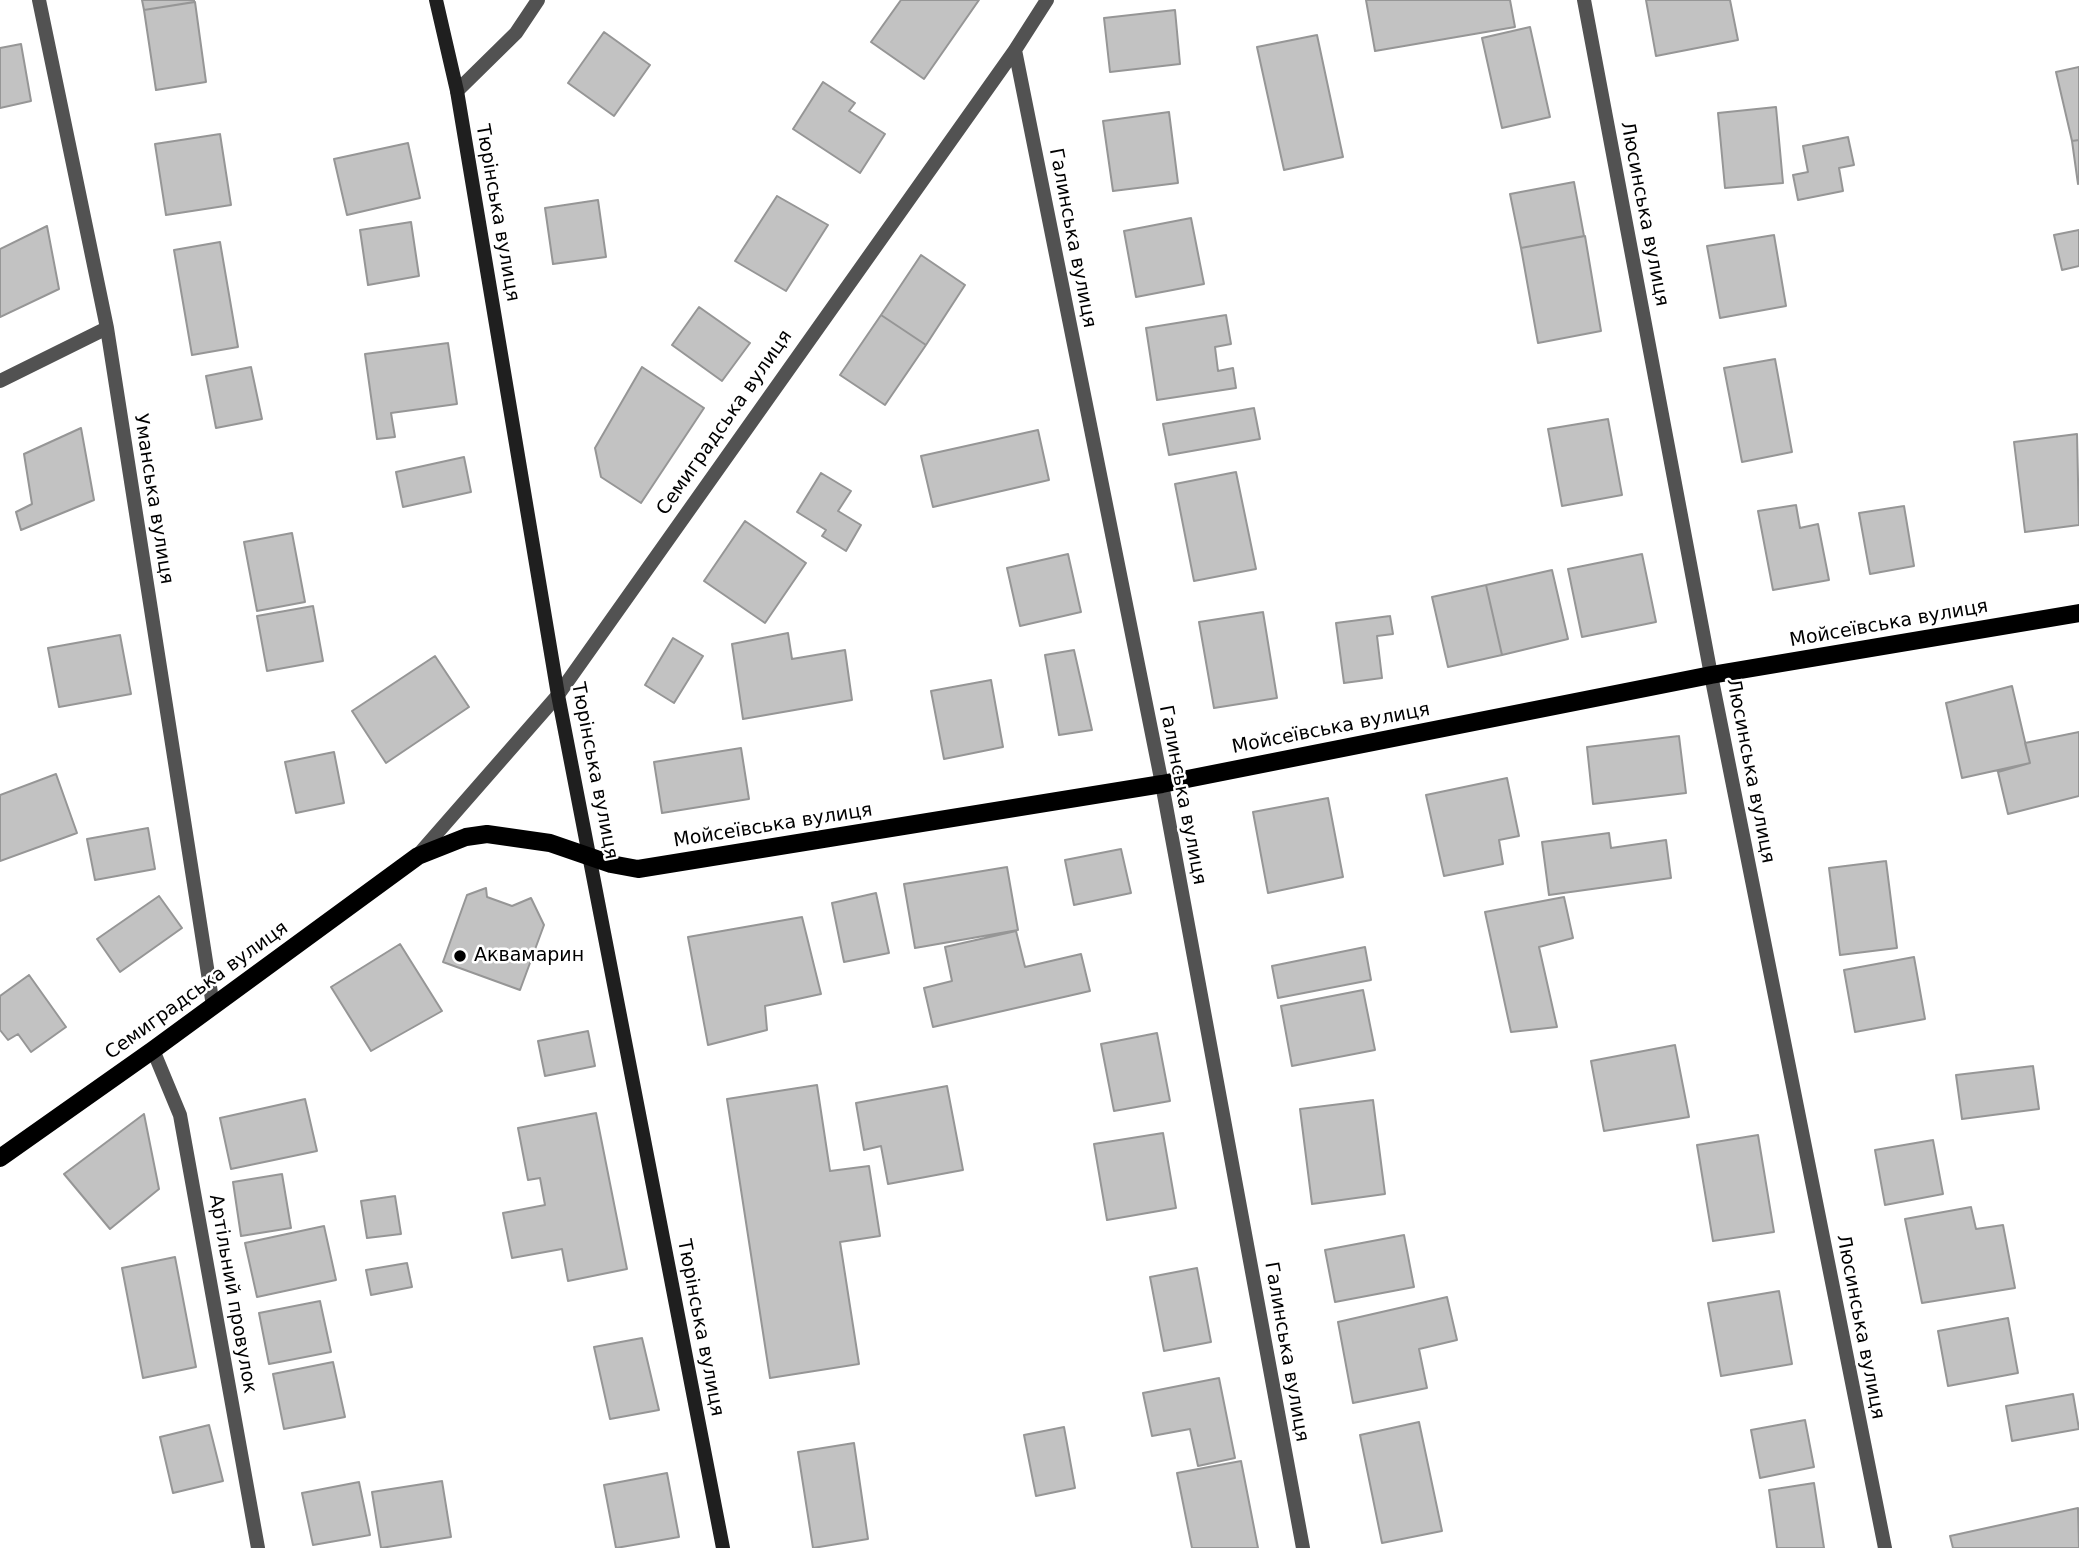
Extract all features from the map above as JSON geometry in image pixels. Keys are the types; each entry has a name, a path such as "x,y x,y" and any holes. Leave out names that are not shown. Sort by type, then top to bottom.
{"main road":[{"name":"Тюрінська вулиця","path":"436,0 457,90 558,695 723,1548"},
{"name":"Мойсеївська вулиця","path":"591,856 625,868 638,869 1162,784 1712,675 2079,613"},
{"name":"Семиградська вулиця","path":"0,1158 153,1051 418,856 466,837 487,834 551,843 591,856"}],"street":[{"name":"Уманська вулиця","path":"39,0 107,328 213,1006"},
{"path":"457,90 516,33 538,0"},
{"name":"Семиградська вулиця","path":"418,856 558,695 1015,50 1047,0"},
{"name":"Люсинська вулиця","path":"1584,0 1712,675 1885,1548"},
{"name":"Галинська вулиця","path":"1015,50 1162,784 1303,1548"},
{"path":"0,382 107,328"},
{"name":"Артільний провулок","path":"153,1051 180,1115 258,1548"}],"building":[{"path":"142,0 194,0 194,2 144,10"},
{"path":"901,0 979,0 924,79 871,42"},
{"path":"1366,0 1510,0 1515,27 1375,51"},
{"path":"1646,0 1730,0 1738,40 1656,56"},
{"path":"195,2 206,82 156,90 144,10"},
{"path":"1175,10 1180,64 1110,72 1104,18"},
{"path":"1530,27 1550,117 1502,128 1482,38"},
{"path":"604,32 650,65 614,116 568,83"},
{"path":"1317,35 1343,157 1284,170 1257,47"},
{"path":"21,44 31,101 0,108 0,48"},
{"path":"2079,67 2079,140 2072,141 2056,72"},
{"path":"823,82 855,103 849,111 885,134 860,173 793,129"},
{"path":"1776,107 1783,183 1725,188 1718,113"},
{"path":"1169,112 1178,183 1113,191 1103,121"},
{"path":"220,134 231,205 166,215 155,144"},
{"path":"1848,137 1854,165 1839,168 1843,191 1798,200 1793,175 1808,172 1803,146"},
{"path":"2079,140 2079,183 2078,184 2072,141"},
{"path":"408,143 420,198 347,215 334,159"},
{"path":"1574,182 1584,236 1521,248 1510,194"},
{"path":"777,196 828,225 786,291 735,261"},
{"path":"598,200 606,257 553,264 545,208"},
{"path":"1191,218 1204,284 1136,297 1124,231"},
{"path":"411,222 419,276 368,285 360,230"},
{"path":"47,226 59,289 0,317 0,249"},
{"path":"2079,230 2079,266 2062,270 2054,235"},
{"path":"1774,235 1786,306 1720,318 1707,246"},
{"path":"1585,236 1601,331 1538,343 1521,248"},
{"path":"220,242 238,347 192,355 174,250"},
{"path":"921,255 965,285 926,345 881,315"},
{"path":"699,307 750,343 722,381 672,345"},
{"path":"881,315 926,345 885,405 840,375"},
{"path":"1226,315 1231,344 1215,347 1218,371 1233,368 1236,388 1157,400 1146,328"},
{"path":"448,343 457,404 391,413 395,437 377,439 365,354"},
{"path":"1775,359 1792,452 1742,462 1724,368"},
{"path":"251,367 262,419 216,428 206,376"},
{"path":"642,367 704,408 641,503 601,477 595,448"},
{"path":"1254,408 1260,439 1169,455 1163,424"},
{"path":"1608,419 1622,495 1562,506 1548,429"},
{"path":"81,428 94,500 21,530 16,512 32,504 24,454"},
{"path":"1038,430 1049,480 933,507 921,456"},
{"path":"2077,434 2079,525 2025,532 2014,442"},
{"path":"464,457 471,492 403,507 396,472"},
{"path":"1236,472 1256,569 1194,581 1175,484"},
{"path":"821,473 851,491 838,511 861,525 846,551 822,536 826,530 797,512"},
{"path":"1796,505 1800,528 1818,524 1829,580 1773,590 1758,511"},
{"path":"1904,506 1914,566 1870,574 1859,513"},
{"path":"745,521 806,563 765,623 704,581"},
{"path":"292,533 305,602 257,611 244,542"},
{"path":"1068,554 1081,612 1020,626 1007,568"},
{"path":"1642,554 1656,622 1582,637 1568,569"},
{"path":"1552,570 1568,639 1502,655 1486,585"},
{"path":"1486,585 1502,655 1448,667 1432,597"},
{"path":"313,606 323,661 267,671 257,616"},
{"path":"1263,612 1277,698 1214,708 1199,622"},
{"path":"1390,616 1393,634 1377,636 1382,678 1344,683 1336,623"},
{"path":"788,633 792,659 845,650 852,700 743,719 732,644"},
{"path":"120,635 131,694 59,707 48,648"},
{"path":"673,638 703,656 674,703 645,685"},
{"path":"1074,650 1092,730 1059,735 1045,655"},
{"path":"435,656 469,707 386,763 352,711"},
{"path":"991,680 1003,747 944,759 931,691"},
{"path":"2012,686 2030,763 1962,778 1946,703"},
{"path":"2079,732 2079,796 2008,814 1998,772 2030,763 2025,743"},
{"path":"1679,736 1686,793 1593,804 1587,747"},
{"path":"741,748 749,799 662,813 654,762"},
{"path":"334,752 344,803 296,813 285,762"},
{"path":"56,774 77,833 0,861 0,795"},
{"path":"1507,778 1519,836 1499,840 1503,864 1444,876 1426,795"},
{"path":"1328,798 1343,877 1268,893 1253,812"},
{"path":"148,828 155,869 95,880 87,839"},
{"path":"1609,833 1611,848 1666,840 1671,878 1549,895 1542,842"},
{"path":"1121,849 1131,893 1074,905 1065,860"},
{"path":"1886,861 1897,948 1840,955 1829,868"},
{"path":"1007,867 1018,930 915,948 904,884"},
{"path":"486,888 487,897 512,906 531,898 544,925 520,990 443,962 467,895"},
{"path":"876,893 889,953 844,962 832,903"},
{"path":"159,896 182,928 120,972 97,939"},
{"path":"1564,897 1573,938 1539,947 1557,1027 1511,1032 1485,912"},
{"path":"802,917 821,994 765,1006 767,1030 708,1045 688,937"},
{"path":"1016,931 1025,967 1081,954 1090,991 933,1027 924,988 952,981 945,947"},
{"path":"400,944 442,1011 371,1051 331,987"},
{"path":"1365,947 1371,980 1278,998 1272,966"},
{"path":"1914,957 1925,1019 1855,1032 1844,970"},
{"path":"29,975 66,1027 31,1052 18,1034 8,1040 0,1030 0,996"},
{"path":"1363,990 1375,1050 1292,1066 1281,1006"},
{"path":"588,1031 595,1066 545,1076 538,1041"},
{"path":"1157,1033 1170,1101 1114,1111 1101,1044"},
{"path":"1675,1045 1689,1117 1604,1131 1591,1061"},
{"path":"2033,1066 2039,1109 1962,1119 1956,1075"},
{"path":"817,1085 830,1171 869,1166 880,1236 840,1242 859,1364 770,1378 727,1099"},
{"path":"947,1086 963,1170 888,1184 881,1146 864,1150 856,1103"},
{"path":"305,1099 317,1151 231,1169 220,1118"},
{"path":"1373,1100 1385,1194 1312,1204 1300,1109"},
{"path":"596,1113 627,1269 568,1281 562,1249 512,1258 503,1213 545,1205 540,1178 528,1180 518,1128"},
{"path":"144,1114 159,1189 110,1229 64,1174"},
{"path":"1163,1133 1176,1208 1107,1220 1094,1144"},
{"path":"1758,1135 1774,1232 1713,1241 1697,1145"},
{"path":"1933,1140 1943,1194 1885,1205 1875,1150"},
{"path":"282,1174 291,1228 241,1236 233,1182"},
{"path":"395,1196 401,1234 367,1238 361,1201"},
{"path":"1971,1207 1976,1229 2003,1225 2015,1288 1922,1303 1905,1219"},
{"path":"324,1226 336,1280 257,1297 245,1243"},
{"path":"1404,1235 1414,1287 1335,1302 1325,1250"},
{"path":"175,1257 196,1367 143,1378 122,1268"},
{"path":"407,1263 412,1287 371,1295 366,1270"},
{"path":"1197,1268 1211,1342 1164,1351 1150,1277"},
{"path":"1779,1291 1792,1364 1721,1376 1708,1303"},
{"path":"1447,1297 1457,1340 1419,1349 1427,1388 1353,1403 1338,1322"},
{"path":"320,1301 331,1352 269,1364 259,1313"},
{"path":"2008,1318 2018,1373 1948,1386 1938,1331"},
{"path":"642,1338 659,1410 610,1419 594,1347"},
{"path":"333,1362 345,1417 284,1429 273,1374"},
{"path":"1219,1378 1235,1458 1198,1466 1190,1429 1152,1436 1143,1393"},
{"path":"2073,1394 2079,1429 2012,1441 2006,1406"},
{"path":"1805,1420 1814,1467 1760,1478 1751,1430"},
{"path":"1419,1422 1442,1531 1382,1543 1360,1435"},
{"path":"209,1425 223,1481 173,1493 160,1437"},
{"path":"1064,1427 1075,1488 1036,1496 1024,1435"},
{"path":"854,1443 868,1539 813,1548 798,1452"},
{"path":"1241,1461 1258,1548 1192,1548 1177,1473"},
{"path":"667,1473 679,1537 616,1548 604,1485"},
{"path":"442,1481 451,1537 381,1548 372,1492"},
{"path":"359,1482 370,1535 313,1545 302,1493"},
{"path":"1814,1483 1824,1548 1777,1548 1769,1490"},
{"path":"2078,1508 2079,1548 1953,1548 1950,1536"}],"place":[{"name":"Аквамарин","path":"460,956"}]}
